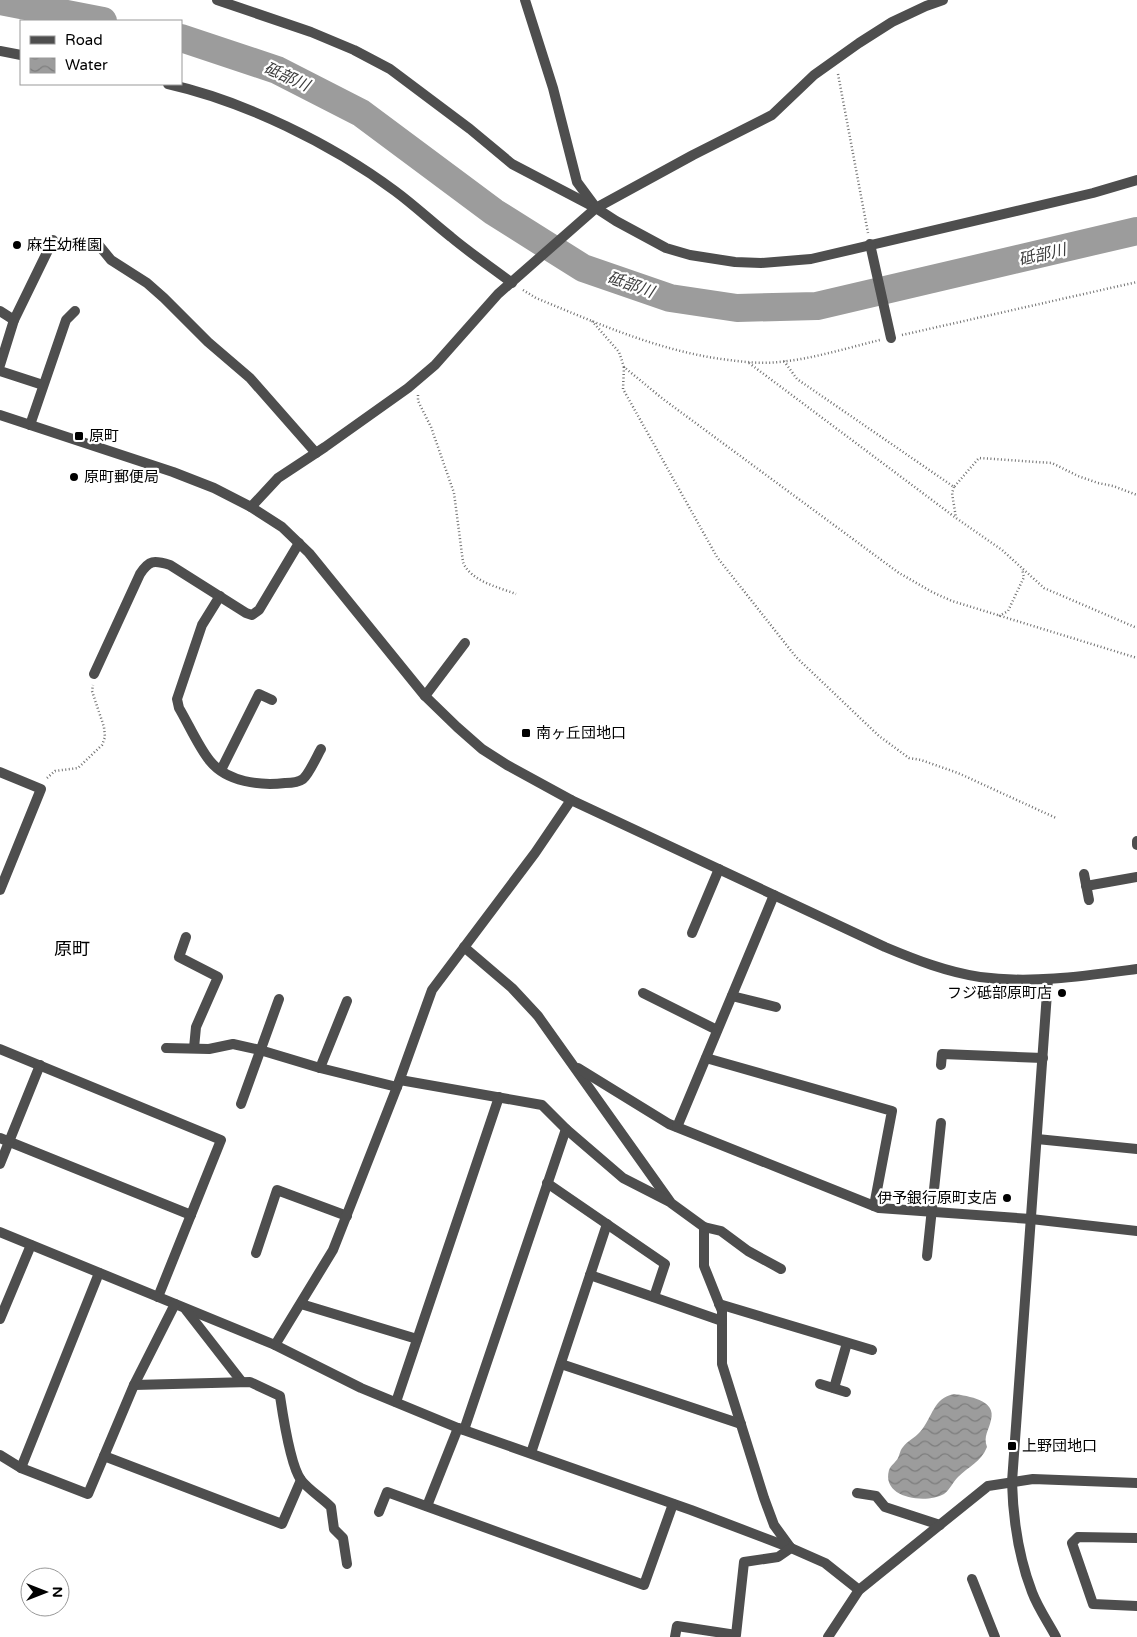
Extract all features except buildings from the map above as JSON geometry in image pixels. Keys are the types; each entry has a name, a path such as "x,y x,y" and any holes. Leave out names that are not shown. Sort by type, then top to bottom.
{"street":[{"path":"217,0 311,32 354,50 390,69 456,118 512,164 596,208 666,248 690,255 760,263 811,259 870,247 1093,193 1137,180"},
{"path":"525,0 553,88 578,182 596,208"},
{"path":"251,507 278,478 408,388 425,374 498,294 596,208 693,154 772,115 814,76 892,22 943,0"},
{"path":"0,51 20,55"},
{"path":"172,85 210,96 256,113 291,128 344,158 394,190 451,237 512,283"},
{"path":"0,365 14,320 53,240"},
{"path":"97,243 111,260 147,283 208,342 250,378 316,453"},
{"path":"870,247 890,334"},
{"path":"0,311 14,320"},
{"path":"30,425 66,320 75,312"},
{"path":"0,371 43,385"},
{"path":"0,415 173,472 214,488 251,507 282,528 308,552 425,696 457,728 482,749 507,765 570,800 907,956 946,969 980,977 1048,979 1137,969"},
{"path":"94,674 140,574 144,567 151,562 158,561 170,564 252,615 259,610 298,543"},
{"path":"220,596 202,625 177,699 179,708 210,761 230,776 255,783 294,782 303,779 321,749"},
{"path":"425,696 465,643"},
{"path":"221,770 259,694 272,700"},
{"path":"0,772 41,789 4,867 0,890"},
{"path":"276,1345 333,1250 399,1083 432,990 535,852 570,800"},
{"path":"692,933 719,869"},
{"path":"1084,874 1089,900"},
{"path":"1086,886 1137,877"},
{"path":"677,1127 774,895"},
{"path":"186,937 179,957 218,977 196,1027 194,1048"},
{"path":"464,947 512,988 538,1016 671,1203"},
{"path":"1048,979 1012,1482 1013,1509 1032,1593 1056,1637"},
{"path":"643,993 718,1030"},
{"path":"732,996 776,1007"},
{"path":"241,1104 278,999"},
{"path":"320,1068 347,1001"},
{"path":"166,1048 209,1049 233,1044 320,1068 399,1083 542,1104 566,1128 623,1178 671,1203 704,1227 721,1231 748,1251 781,1269"},
{"path":"0,1049 221,1140 158,1297"},
{"path":"941,1065 942,1054 1042,1058"},
{"path":"706,1058 892,1111 874,1206"},
{"path":"0,1164 5,1140 40,1065"},
{"path":"573,1065 677,1127 879,1208 1031,1219 1137,1232"},
{"path":"396,1402 499,1097"},
{"path":"927,1256 940,1122"},
{"path":"428,1506 461,1429 566,1128"},
{"path":"1037,1139 1137,1149"},
{"path":"5,1140 191,1215"},
{"path":"547,1183 665,1264 654,1297"},
{"path":"256,1253 277,1190 347,1216"},
{"path":"530,1453 607,1224"},
{"path":"704,1227 704,1266 722,1311 722,1364 774,1526 791,1548"},
{"path":"0,1232 276,1345 361,1388 461,1429 791,1548 825,1563 859,1590"},
{"path":"0,1319 31,1245"},
{"path":"21,1468 99,1273"},
{"path":"590,1274 722,1321"},
{"path":"301,1304 417,1339"},
{"path":"719,1304 872,1350"},
{"path":"180,1306 242,1382"},
{"path":"0,1455 21,1468 88,1494 134,1385 180,1306"},
{"path":"834,1388 848,1343"},
{"path":"560,1364 740,1424"},
{"path":"134,1385 250,1382 280,1396 292,1456 301,1480 331,1507 334,1529 343,1538 347,1564"},
{"path":"820,1384 846,1392"},
{"path":"104,1456 282,1524 301,1480"},
{"path":"828,1637 859,1590 988,1486 1033,1479 1137,1483"},
{"path":"379,1512 388,1492 644,1585 673,1504"},
{"path":"858,1493 876,1496 885,1507 940,1526"},
{"path":"1137,1538 1078,1537 1072,1544 1093,1604 1137,1606"},
{"path":"676,1637 678,1626 726,1635 736,1635 744,1562 778,1557 791,1548"},
{"path":"972,1579 995,1637"}],"path":[{"path":"836,60 870,247"},
{"path":"512,283 536,298 674,351 708,358 748,362 784,361 890,334 1137,282"},
{"path":"592,321 619,352 624,367 623,389 717,557 796,657 879,736 909,758 921,760 958,773 1056,818"},
{"path":"784,361 798,379 954,487"},
{"path":"748,362 956,518 1002,550 1044,588 1137,628"},
{"path":"624,367 670,405 900,573 932,592 998,617 1137,658"},
{"path":"425,374 426,382 418,395 418,401 431,427 454,493 463,562 466,569 477,578 516,594"},
{"path":"956,518 952,493 954,487 979,458 1052,463 1085,478 1137,495"},
{"path":"998,617 1008,611 1024,577 1021,567"},
{"path":"47,778 55,771 78,768 102,745 106,737 92,691 94,674"}],"water":[{"path":"954,1394 980,1400 990,1408 992,1413 986,1436 987,1447 978,1460 958,1477 944,1494 927,1499 907,1497 898,1493 888,1480 890,1468 897,1459 901,1449 924,1426 937,1404 947,1396"}],"waterway":[{"name":"砥部川","path":"0,1 98,20"},
{"name":"砥部川","path":"182,38 277,70 361,113 494,212 583,268 670,298 737,308 817,306 1137,231"}],"place":[{"name":"麻生幼稚園","path":"17,245"},
{"name":"原町","path":"79,436"},
{"name":"原町郵便局","path":"74,477"},
{"name":"南ヶ丘団地口","path":"526,733"},
{"name":"フジ砥部原町店","path":"1062,993"},
{"name":"伊予銀行原町支店","path":"1007,1198"},
{"name":"上野団地口","path":"1012,1446"}],"district":[{"name":"原町","path":"72,949"}]}
